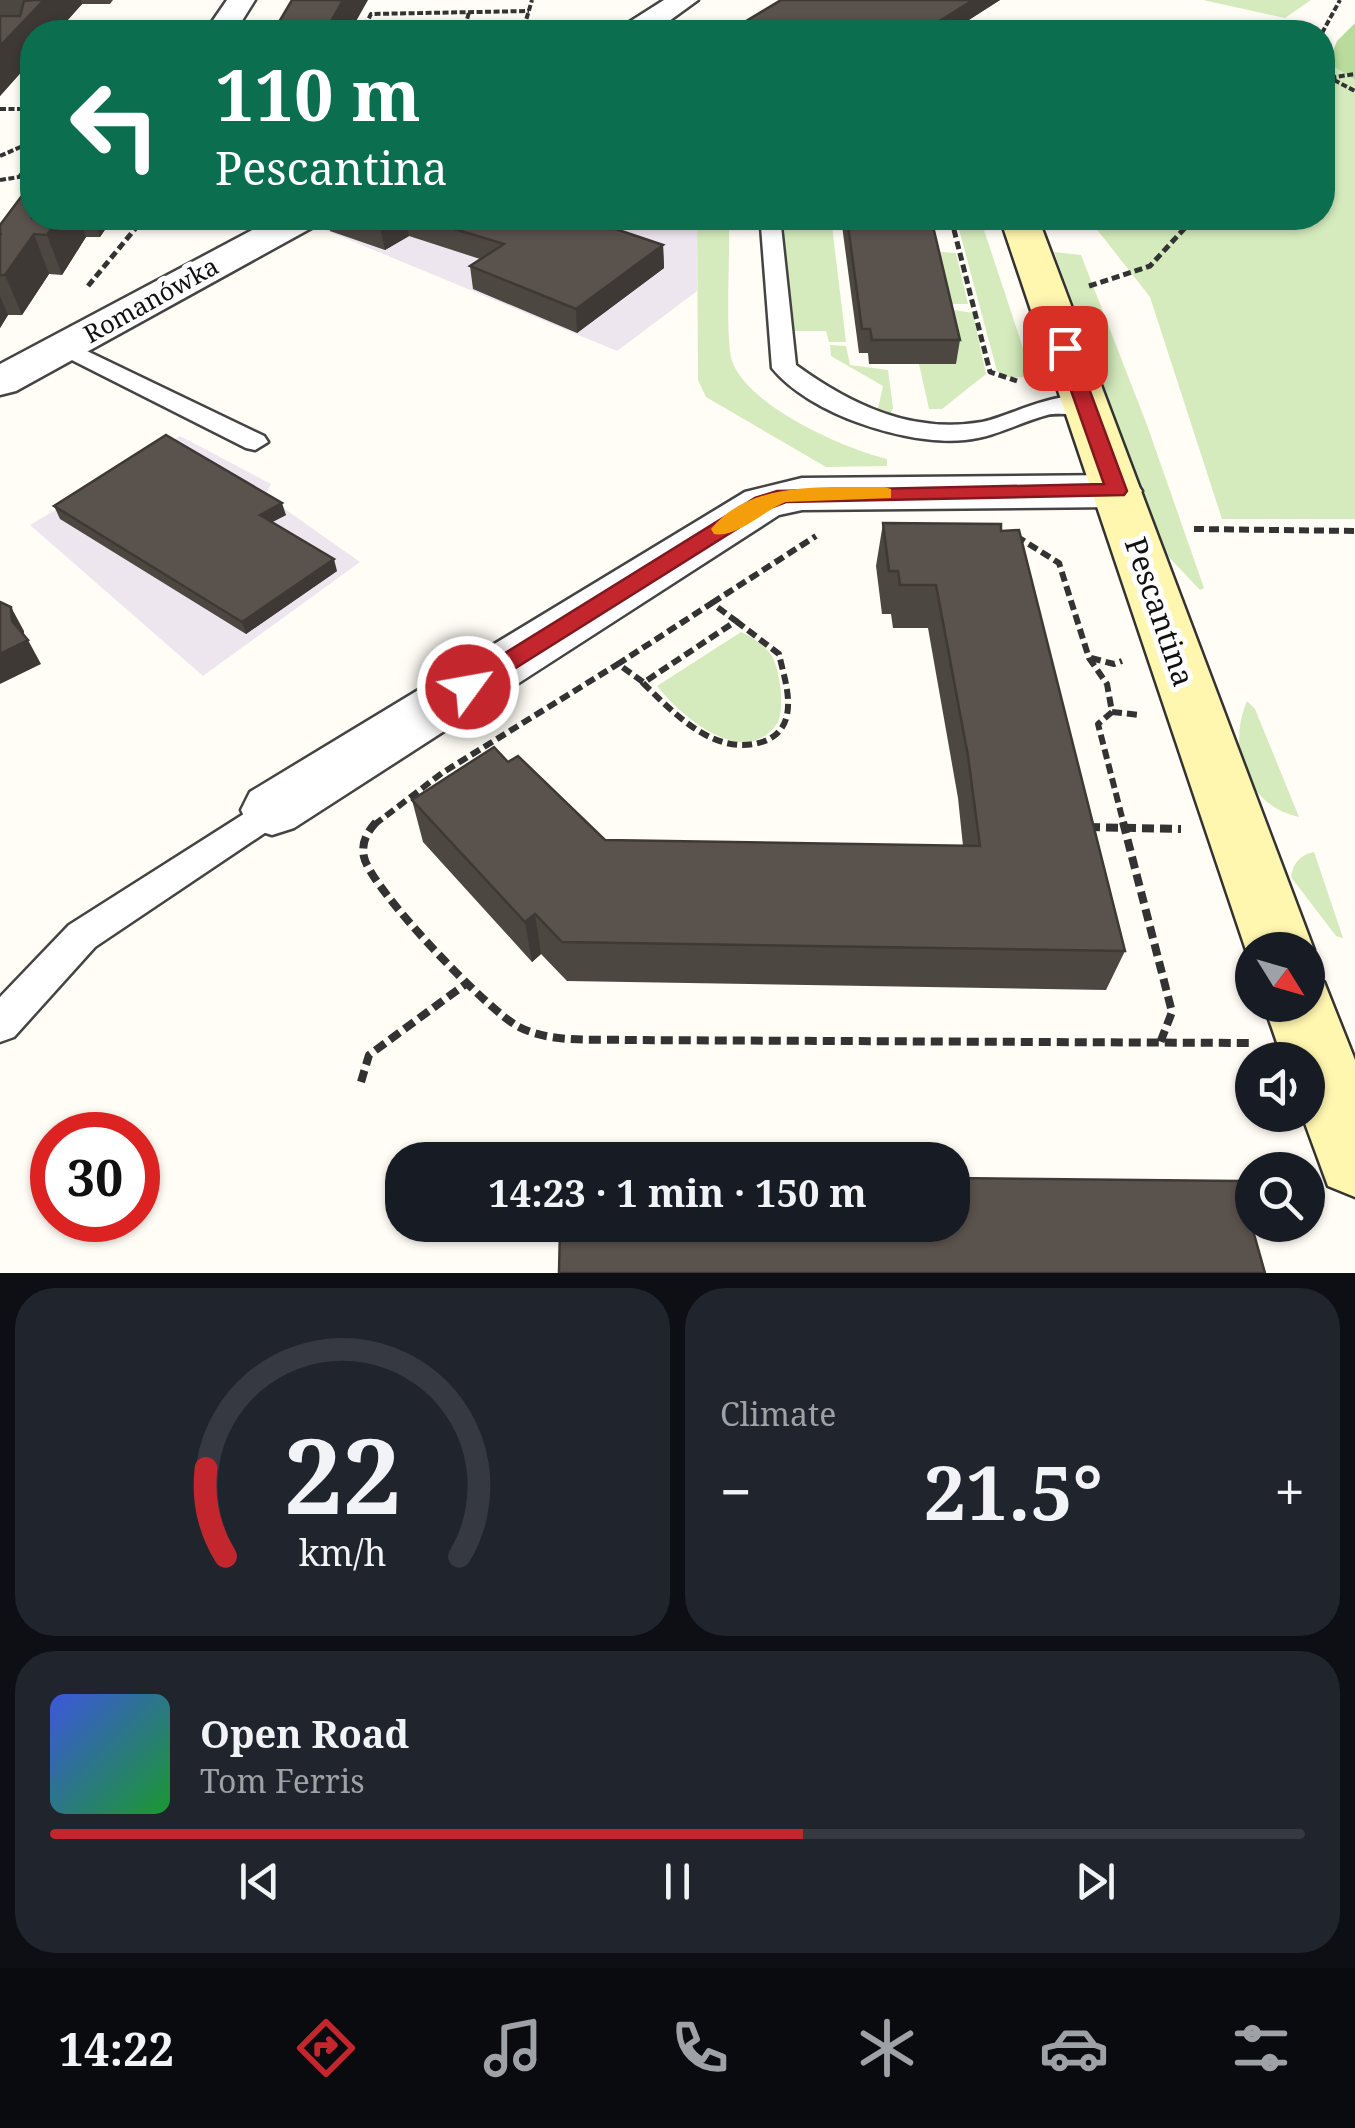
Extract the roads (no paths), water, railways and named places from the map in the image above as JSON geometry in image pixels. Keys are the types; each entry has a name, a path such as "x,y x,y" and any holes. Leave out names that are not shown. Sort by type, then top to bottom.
{"street":[{"path":"653,20 684,0"},
{"name":"Romanówka","path":"0,382 280,230"},
{"name":"Pescantina","path":"1023,230 1274,932"},
{"path":"272,810 762,503 802,494 1116,491"},
{"path":"1282,1024 1355,1159"}],"lane":[{"path":"771,230 784,368 812,391 895,428 934,431 990,428 1045,408 1086,406"},
{"path":"64,347 255,442"},
{"path":"0,1024 82,936 272,810"}]}
